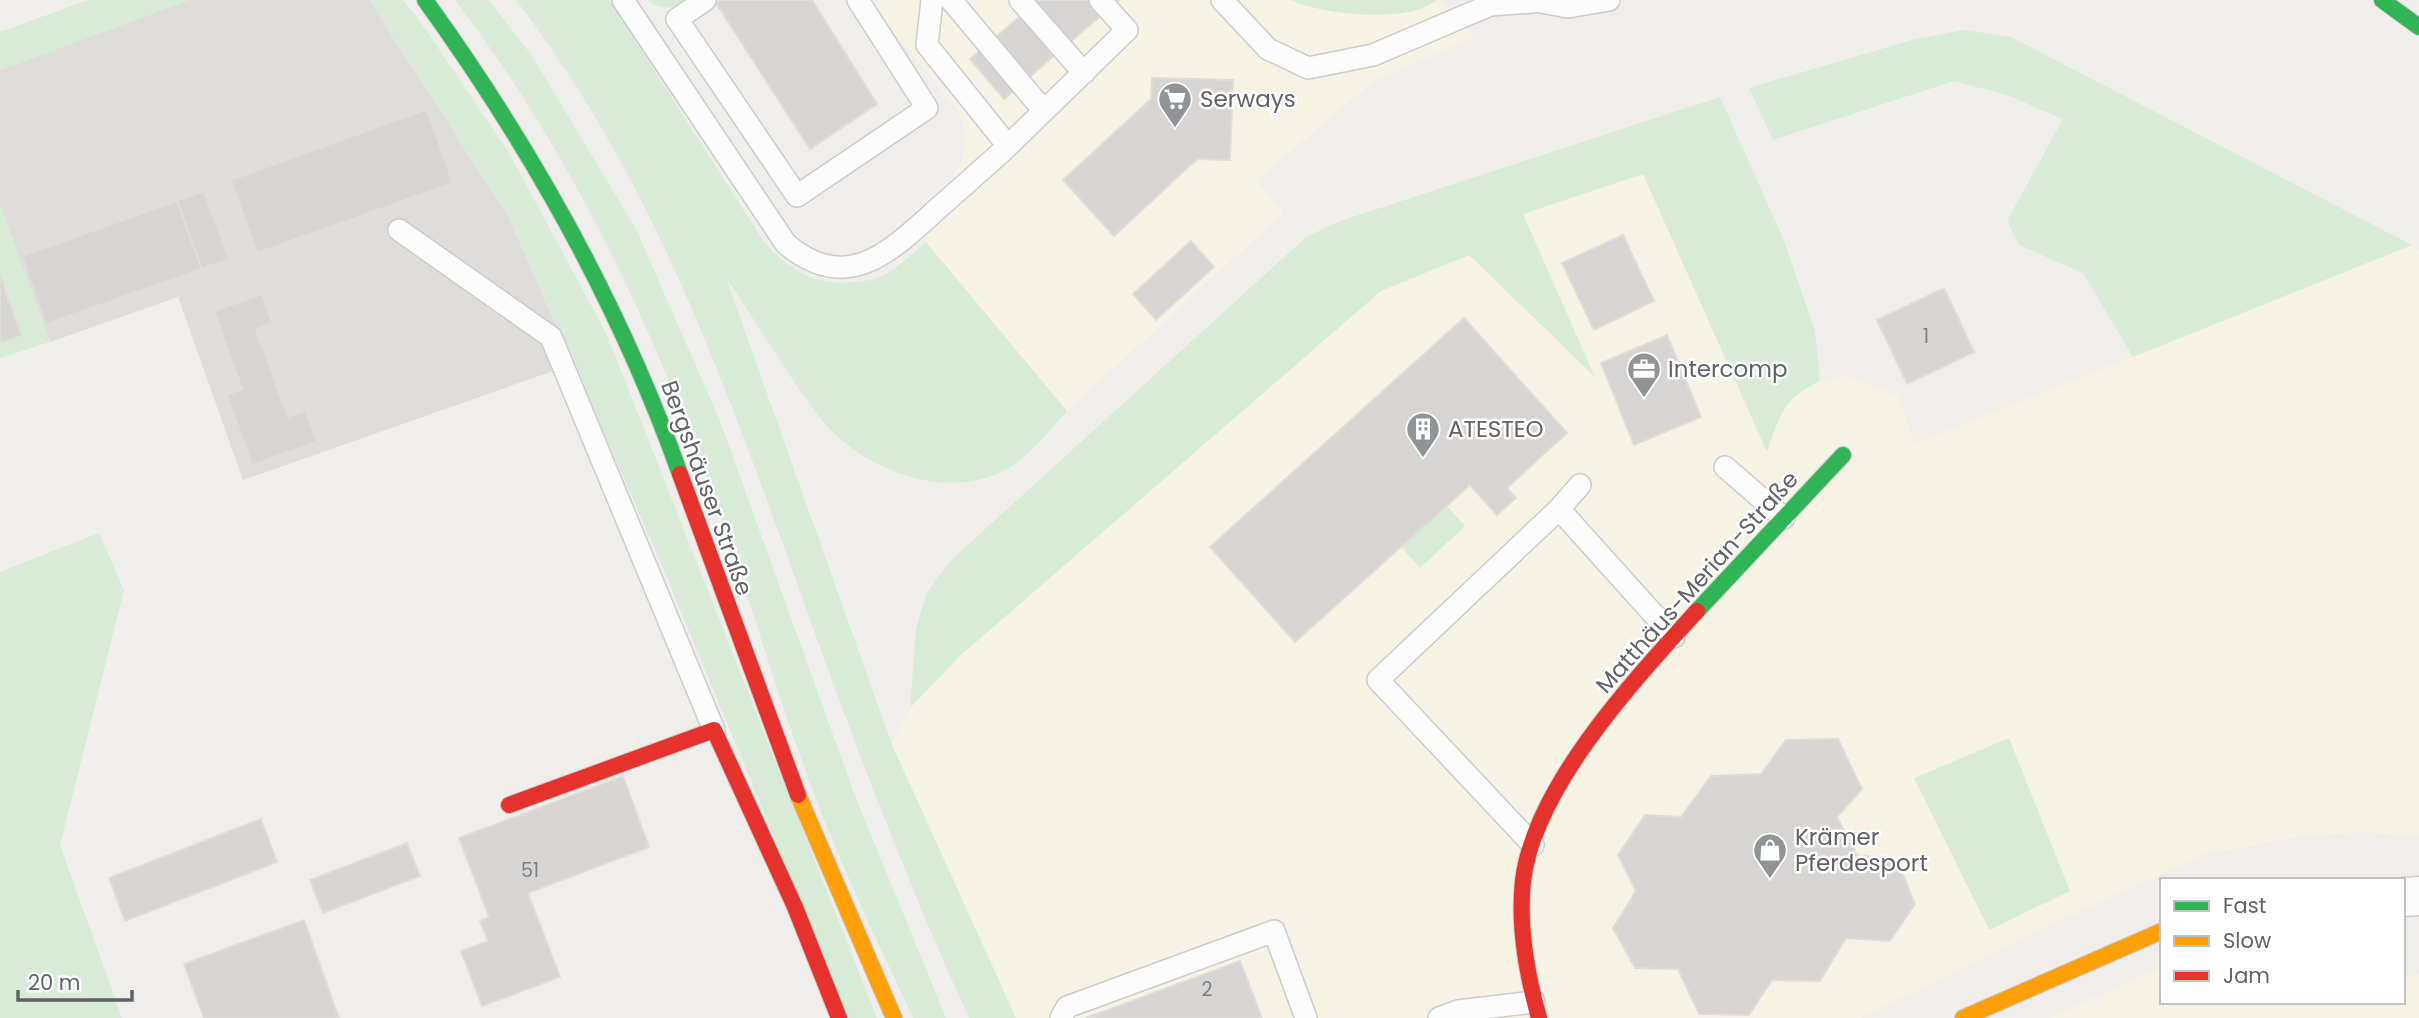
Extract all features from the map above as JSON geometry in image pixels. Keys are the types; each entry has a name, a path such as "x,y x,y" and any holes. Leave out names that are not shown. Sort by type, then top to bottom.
{"main road":[{"name":"Bergshäuser Straße","path":"425,0 475,70 542,175 574,232 632,351 797,799 894,1018"},
{"path":"2382,0 2419,27"},
{"name":"Matthäus-Merian-Straße","path":"1537,1010 1525,951 1525,867 1548,808 1625,690 1843,455"},
{"path":"509,805 714,730 795,907 839,1018"},
{"path":"1968,1017 2160,932"}],"lane":[{"path":"623,0 786,244 806,260 827,267 845,267 880,257 1009,146 1084,73 1127,30 1100,0"},
{"path":"705,0 677,19 797,196 927,108 858,0"},
{"path":"932,0 927,45 1009,146"},
{"path":"951,0 1044,111"},
{"path":"1020,0 1084,73"},
{"path":"1222,0 1268,49 1308,68 1373,55 1490,5 1531,1 1567,7 1609,0"},
{"path":"399,230 551,337 714,730"},
{"path":"1725,467 1784,518"},
{"path":"1534,845 1378,680 1559,509 1580,485"},
{"path":"1559,509 1674,637"},
{"path":"1061,1018 1068,1007 1274,931 1306,1018"},
{"path":"1439,1018 1458,1010 1537,1010"}],"shaded area":[{"path":"189,0 369,0 508,216 573,364 243,480 178,297 50,342 0,205 0,70"},
{"path":"871,0 1292,0 1301,5 1355,14 1382,14 1402,13 1441,0 1474,37 1372,82 1256,181 1284,212 1067,411 906,219 953,176 963,158 965,132 959,111 888,26"},
{"path":"1720,97 1785,243 1815,331 1820,381 1846,375 1897,395 1915,443 2412,245 2419,251 2419,837 2361,832 2292,838 2206,854 2078,912 1861,1018 1016,1018 892,745 910,708 916,629 926,594 950,561 1306,237 1340,221"},
{"path":"2160,968 2160,1004 2405,1004 2405,978 2419,974 2419,1018 2048,1018"}],"green space":[{"path":"88,0 189,0 0,70 0,32"},
{"path":"369,0 403,0 417,17 508,151 606,333 877,1018 849,1018 658,556 508,216"},
{"path":"455,0 489,0 532,56 636,229 720,421 855,796 946,1018 913,1018 848,877 799,752 706,476 682,413 628,289 566,169 532,111"},
{"path":"516,0 609,0 764,242 784,261 815,279 841,283 862,281 888,273 926,242 1067,411 1025,456 994,475 967,482 938,482 910,477 857,452 834,434 816,413 727,281 892,745 1016,1018 969,1018 882,811 745,442 683,289 648,214 609,141 565,70"},
{"path":"648,0 685,0 666,8"},
{"path":"1292,0 1436,0 1424,8 1407,12 1366,15 1323,10"},
{"path":"1964,30 2011,37 2412,245 2133,357 2083,273 2019,245 2007,221 2063,119 2007,95 1954,81 1773,140 1749,88 1912,40"},
{"path":"1720,97 1785,243 1815,331 1820,381 1798,394 1784,409 1767,452 1643,174 1523,214 1595,377 1469,255 1381,291 961,655 910,708 916,629 926,594 950,561 1306,237 1340,221"},
{"path":"0,205 50,342 0,358"},
{"path":"1447,506 1465,526 1420,568 1401,547"},
{"path":"99,533 124,590 60,845 122,1018 0,1018 0,572"},
{"path":"2009,738 2070,891 1989,930 1914,778"}],"building":[{"path":"719,0 812,0 877,104 810,149 716,3"},
{"path":"1039,0 1119,0 1004,99 970,59"},
{"name":"Serways","path":"1152,78 1233,80 1230,160 1197,159 1114,236 1063,180 1151,99"},
{"path":"427,109 453,183 257,253 231,180"},
{"path":"204,191 229,259 202,269 177,201"},
{"path":"177,201 202,269 46,324 22,256"},
{"path":"1623,235 1654,301 1594,330 1562,263"},
{"path":"1191,241 1214,267 1156,320 1133,294"},
{"path":"0,276 21,335 1,343 0,341"},
{"path":"1944,288 1974,352 1907,384 1877,320"},
{"path":"262,294 272,323 256,329 288,417 306,410 317,442 252,465 227,395 242,389 214,311"},
{"name":"ATESTEO","path":"1464,318 1567,433 1507,488 1516,498 1497,515 1470,485 1295,642 1210,547"},
{"path":"1667,335 1701,417 1634,445 1601,363"},
{"path":"1838,739 1862,789 1837,817 1857,855 1897,860 1915,904 1890,941 1846,938 1820,981 1772,980 1749,1015 1699,1014 1678,969 1635,968 1613,928 1636,891 1618,855 1645,815 1681,817 1711,776 1761,774 1786,740"},
{"path":"623,776 649,847 528,893 560,977 482,1006 461,951 488,941 480,921 489,917 459,838"},
{"path":"261,819 277,862 125,921 109,878"},
{"path":"407,843 420,876 323,913 310,880"},
{"path":"304,920 339,1018 204,1018 184,964"},
{"path":"1240,961 1262,1018 1086,1018"}],"traffic: fast":[{"path":"425,0 501,112 569,228 629,348 680,474"},
{"path":"2382,0 2419,27"},
{"path":"1697,611 1843,455"}],"traffic: slow":[{"path":"798,795 894,1018"},
{"path":"1963,1018 2160,932"}],"traffic: jam":[{"path":"680,474 798,795"},
{"path":"1539,1018 1527,968 1522,915 1523,881 1531,845 1546,809 1591,736 1645,669 1697,611"},
{"path":"509,805 714,730 795,907 839,1018"}],"place":[{"name":"Serways","path":"1175,129"},
{"name":"Intercomp","path":"1644,399"},
{"name":"ATESTEO","path":"1423,459"},
{"name":"Krämer Pferdesport","path":"1770,880"}]}
